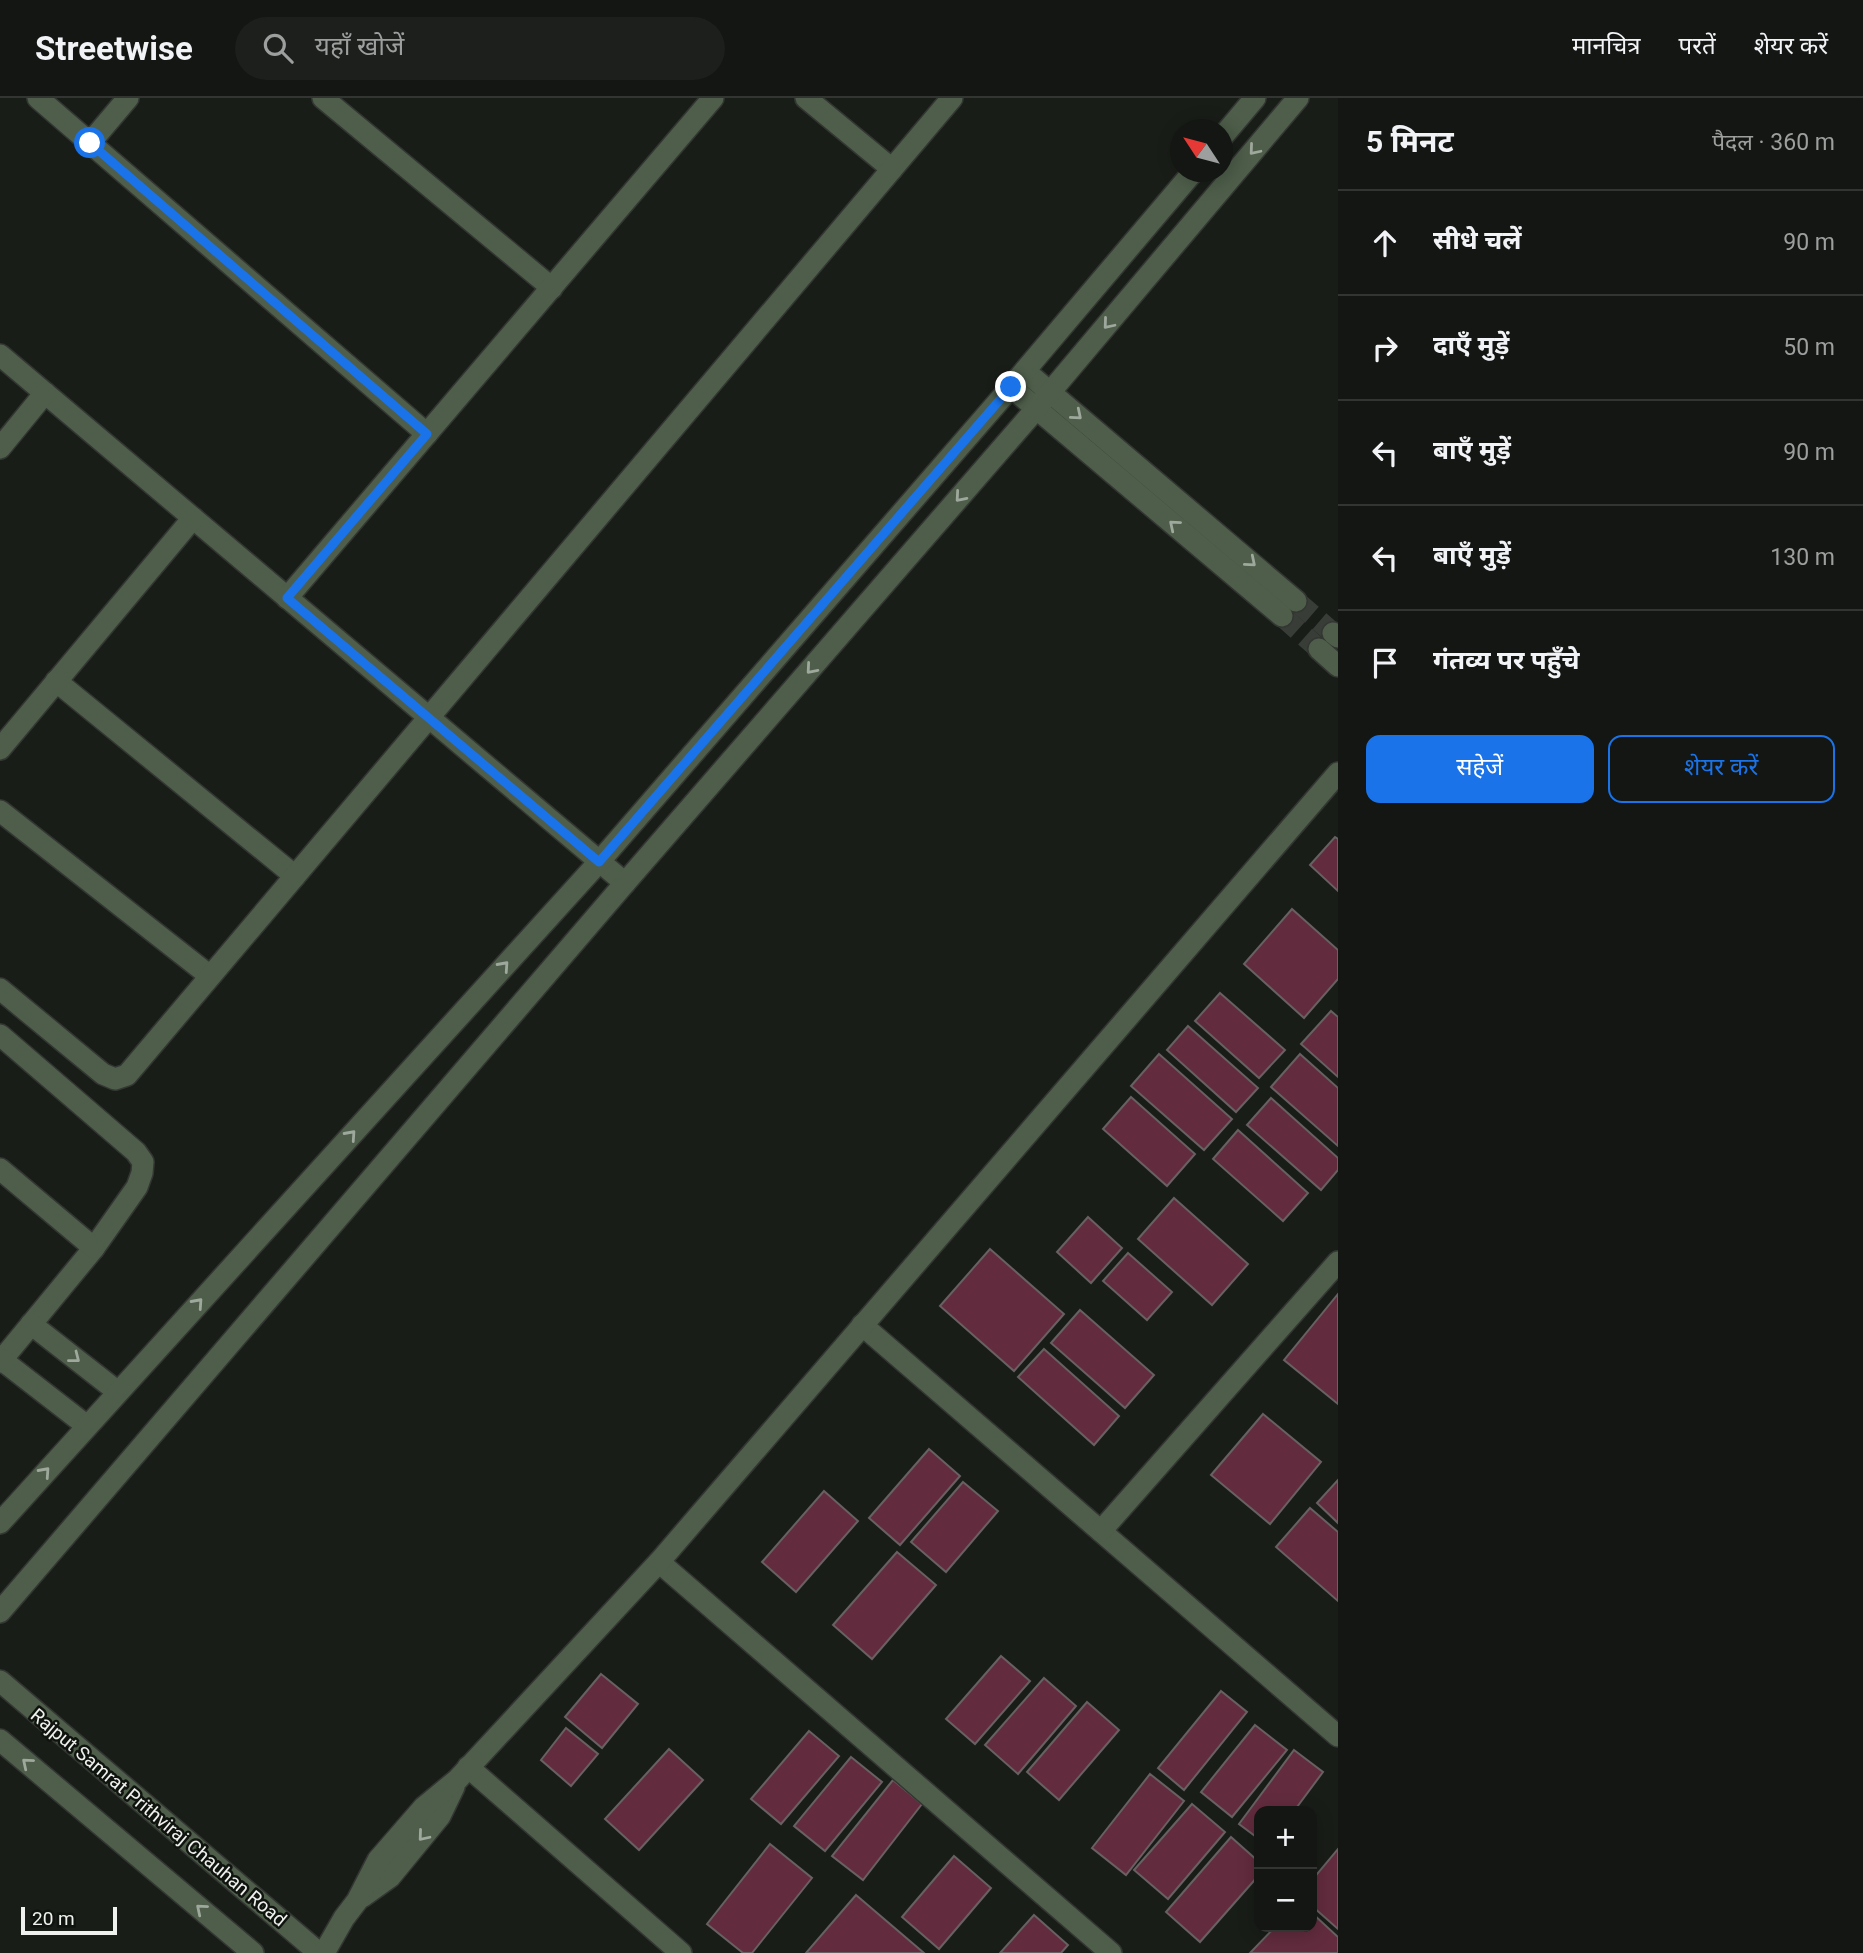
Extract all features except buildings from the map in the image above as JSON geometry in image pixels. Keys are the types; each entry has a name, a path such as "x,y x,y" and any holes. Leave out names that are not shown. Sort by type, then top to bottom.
{"street":[{"path":"38,98 427,434"},
{"path":"90,143 128,98"},
{"path":"323,98 552,288"},
{"path":"287,598 713,98"},
{"path":"806,98 892,169"},
{"path":"0,989 103,1074 115,1079 127,1075 952,98"},
{"path":"1233,124 1255,98"},
{"path":"0,1612 625,883 1043,401 1298,98"},
{"path":"0,1523 599,862 1025,371 1185,182"},
{"path":"0,355 625,883"},
{"path":"1025,371 1043,401"},
{"path":"1011,387 1043,401 1289,608"},
{"path":"0,447 45,393"},
{"path":"0,749 193,518"},
{"path":"1319,649 1338,666"},
{"path":"56,681 295,876"},
{"path":"324,1953 357,1901 378,1860 424,1807 463,1773 659,1562 1338,773"},
{"path":"0,811 210,976"},
{"path":"0,1035 136,1152 143,1162 137,1187 94,1248 1,1361 87,1426"},
{"path":"0,1169 94,1248"},
{"path":"1101,1531 1338,1262"},
{"path":"31,1324 118,1392"},
{"path":"862,1325 1101,1531 1334,1724"},
{"path":"659,1562 1111,1953"},
{"name":"Rajput Samrat Prithviraj Chauhan Road","path":"0,1681 319,1953"},
{"path":"0,1740 253,1953"},
{"path":"463,1773 681,1953"}],"tunnel":[{"path":"1296,601 1333,633"},
{"path":"1282,616 1319,649"}],"route":[{"path":"90,143 427,434 287,598 599,862 1011,387"}]}
